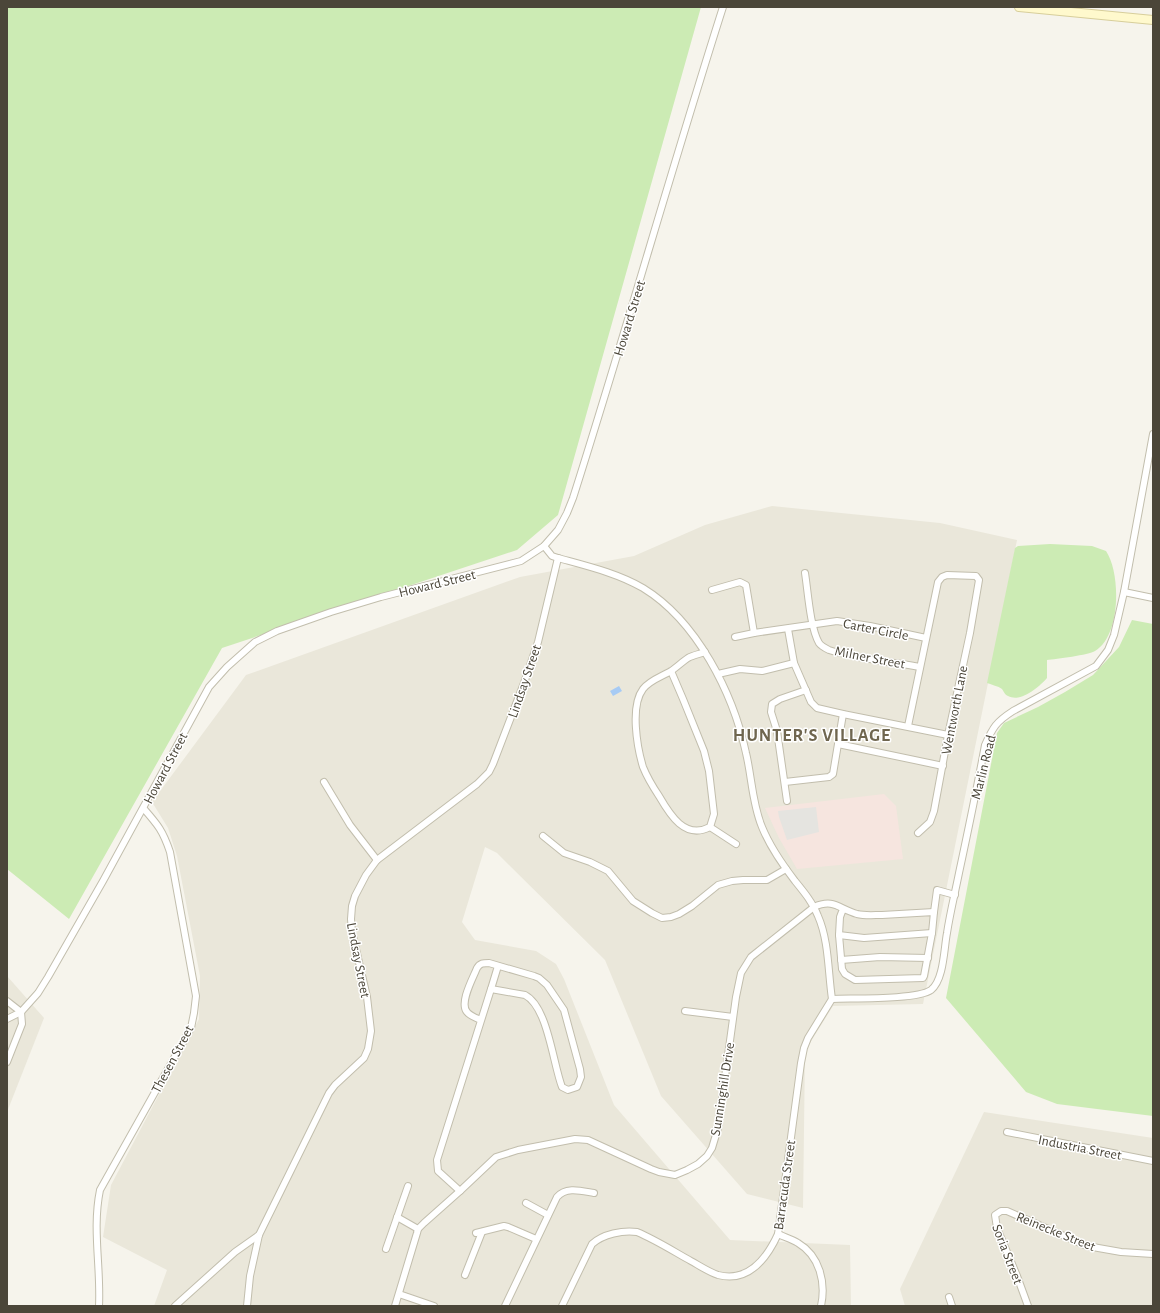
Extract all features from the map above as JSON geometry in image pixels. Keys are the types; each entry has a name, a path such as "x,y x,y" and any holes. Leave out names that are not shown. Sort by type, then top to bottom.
{"street":[{"name":"Howard Street","path":"21,1012 38,993 52,971 144,809 209,687 227,667 255,642 288,627 374,599 521,561 544,546 558,530 563,522 572,498 606,393 695,95 723,7"},
{"path":"1019,7 1072,10 1153,20"},
{"name":"Marlin Road","path":"832,999 920,995 930,990 939,979 986,746 992,729 1001,719 1013,711 1096,666 1108,650 1124,592 1153,434"},
{"path":"544,546 552,556 608,572 643,588 675,614 705,652 718,674 739,727 746,753 757,815 768,841 814,907 823,930 826,943 832,999"},
{"name":"Lindsay Street","path":"247,1306 250,1276 258,1235 330,1093 335,1085 364,1058 368,1049 371,1031 367,997 352,932 352,906 355,896 366,875 377,860 478,784 489,772 511,720 538,642 558,558"},
{"name":"Milner Street","path":"805,573 813,624 819,643 822,646 855,656 920,667"},
{"name":"Carter Circle","path":"908,726 938,584 942,577 947,575"},
{"name":"Wentworth Lane","path":"918,834 932,818 970,633 979,580 973,575 947,575"},
{"path":"712,590 740,582 746,585 754,632"},
{"path":"1124,592 1153,598"},
{"name":"Carter Circle","path":"735,637 754,632 788,629 813,624 842,621 926,638"},
{"path":"788,629 794,663 811,702 817,708 948,735"},
{"path":"671,671 704,751 709,771 714,814 710,827 703,830 687,829 675,821 648,779 640,755 636,710 639,696 648,684 671,671 689,658 705,652"},
{"path":"718,674 740,669 762,671 794,663"},
{"path":"787,802 777,731 771,712 771,707 772,704 780,699 806,690"},
{"path":"785,782 831,776 834,772 843,714"},
{"path":"838,744 943,766"},
{"path":"324,782 350,825 377,860"},
{"name":"Thesen Street","path":"98,1306 99,1281 96,1225 100,1190 191,1028 195,1008 196,996 193,976 170,852 166,839 158,824 144,809"},
{"path":"710,827 736,844"},
{"path":"544,836 564,853 595,864 608,871 633,901 662,918 671,918 679,914 692,906 718,885 732,881 767,880 786,868"},
{"path":"843,909 840,917 839,936 842,969 845,974 855,980 920,979 924,976 928,958 936,890 955,894"},
{"path":"814,907 820,904 830,903 862,915 934,912"},
{"name":"Sunninghill Drive","path":"418,1229 496,1157 518,1150 580,1139 588,1140 651,1169 667,1174 674,1175 698,1164 712,1148 716,1134 738,982 741,973 751,957 814,907"},
{"path":"839,936 864,938 932,933"},
{"path":"841,960 880,957 928,958"},
{"path":"480,1020 466,1012 464,1005 466,994 479,965 485,963 539,978 547,985 561,1004 566,1018 580,1068 581,1077 576,1087 568,1090 562,1087 540,1012 533,1001 525,995 491,989"},
{"path":"460,1191 438,1171 437,1163 480,1020 498,966"},
{"name":"Barracuda Street","path":"562,1306 592,1244 601,1238 622,1232 637,1232 712,1272 728,1277 740,1276 759,1264 771,1249 778,1234 804,1048 808,1038 832,999"},
{"path":"7,1001 21,1012 22,1024 7,1062"},
{"path":"685,1011 733,1017"},
{"path":"7,1019 21,1012"},
{"name":"Industria Street","path":"1007,1132 1153,1161"},
{"path":"386,1249 408,1186"},
{"path":"505,1306 560,1192 566,1190 594,1193"},
{"path":"526,1203 548,1215"},
{"name":"Reinecke Street","path":"1007,1211 1087,1246 1104,1250 1153,1254"},
{"name":"Soria Street","path":"1007,1211 997,1213 994,1219 1028,1306"},
{"path":"395,1306 418,1229 397,1217"},
{"path":"465,1275 479,1232 504,1226 536,1239"},
{"path":"778,1234 798,1243 808,1252 819,1266 823,1287 821,1306"},
{"path":"175,1306 235,1252 258,1235"},
{"path":"399,1294 434,1306"},
{"path":"949,1297 952,1306"}],"shaded area":[{"path":"772,506 940,523 1017,540 923,1004 833,1006 805,1051 803,1208 747,1194 661,1096 605,960 497,853 485,847 462,922 475,940 536,951 556,964 564,979 614,1105 730,1240 850,1245 851,1306 154,1306 167,1270 103,1237 111,1185 199,1019 200,976 177,856 168,828 152,802 246,675 520,577 634,556 705,525"},
{"path":"884,794 896,806 903,859 797,869 779,838 765,808"},
{"path":"816,807 819,832 787,840 778,811"},
{"path":"7,976 44,1018 7,1112"},
{"path":"984,1112 1153,1138 1153,1306 905,1306 900,1289"}],"green space":[{"path":"7,7 701,7 558,515 517,550 222,648 69,919 7,869"},
{"path":"1050,544 1092,546 1106,551 1111,561 1116,588 1114,619 1110,632 1104,643 1095,651 1047,660 1047,678 1039,686 1024,696 1013,698 1006,695 1002,689 997,686 987,683 1015,548 1018,546"},
{"path":"1132,620 1153,624 1153,1116 1057,1104 1026,1092 946,998 997,733 1004,723 1038,707 1093,675 1119,647"}],"water":[{"path":"619,686 622,691 613,696 610,691"}],"district":[{"name":"HUNTER'S VILLAGE","path":"812,735"}]}
